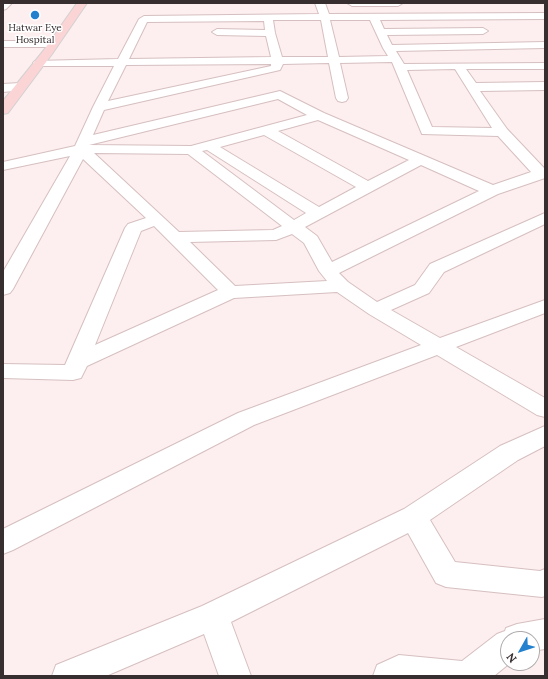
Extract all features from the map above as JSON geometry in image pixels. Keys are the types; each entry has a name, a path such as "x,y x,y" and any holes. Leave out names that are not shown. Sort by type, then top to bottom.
{"main road":[{"path":"70,15 74,3"},
{"path":"3,98 70,15 82,3"},
{"path":"3,110 12,88 39,63 48,44"}],"street":[{"path":"3,7 7,3"},
{"path":"317,3 328,3"},
{"path":"317,3 325,16 342,98"},
{"path":"343,3 398,3"},
{"path":"528,7 544,12"},
{"path":"3,289 82,145 99,107 144,20 205,15 268,17 544,12"},
{"path":"374,16 388,48 398,63 427,131 502,132"},
{"path":"99,107 276,68 278,61 270,32 268,17"},
{"path":"493,24 545,24"},
{"path":"381,32 484,30"},
{"path":"206,32 270,32"},
{"path":"3,44 48,44"},
{"path":"388,48 545,45"},
{"path":"39,63 334,60 458,66 545,66"},
{"path":"168,93 176,61"},
{"path":"328,271 492,191 543,173 502,132 458,66"},
{"path":"473,88 545,86"},
{"path":"168,93 200,115"},
{"path":"3,166 280,95 319,116 492,191"},
{"path":"82,145 191,150 319,116"},
{"path":"266,130 367,187"},
{"path":"82,145 230,292"},
{"path":"208,145 319,214"},
{"path":"191,150 311,240 328,271 341,286 376,310 545,409"},
{"path":"175,237 276,234 294,227 420,160"},
{"path":"376,310 422,289 437,268 545,218"},
{"path":"3,371 73,373 134,228 157,219"},
{"path":"79,361 230,292 341,286"},
{"path":"3,542 246,419 545,306"},
{"path":"68,676 213,616 414,517 509,453 545,434"},
{"path":"414,517 446,574 542,584 545,582"},
{"path":"213,616 235,676"},
{"path":"468,676 500,651"},
{"path":"389,676 399,671 460,676"}],"place":[{"name":"Hatwar Eye Hospital","path":"35,15"}]}
